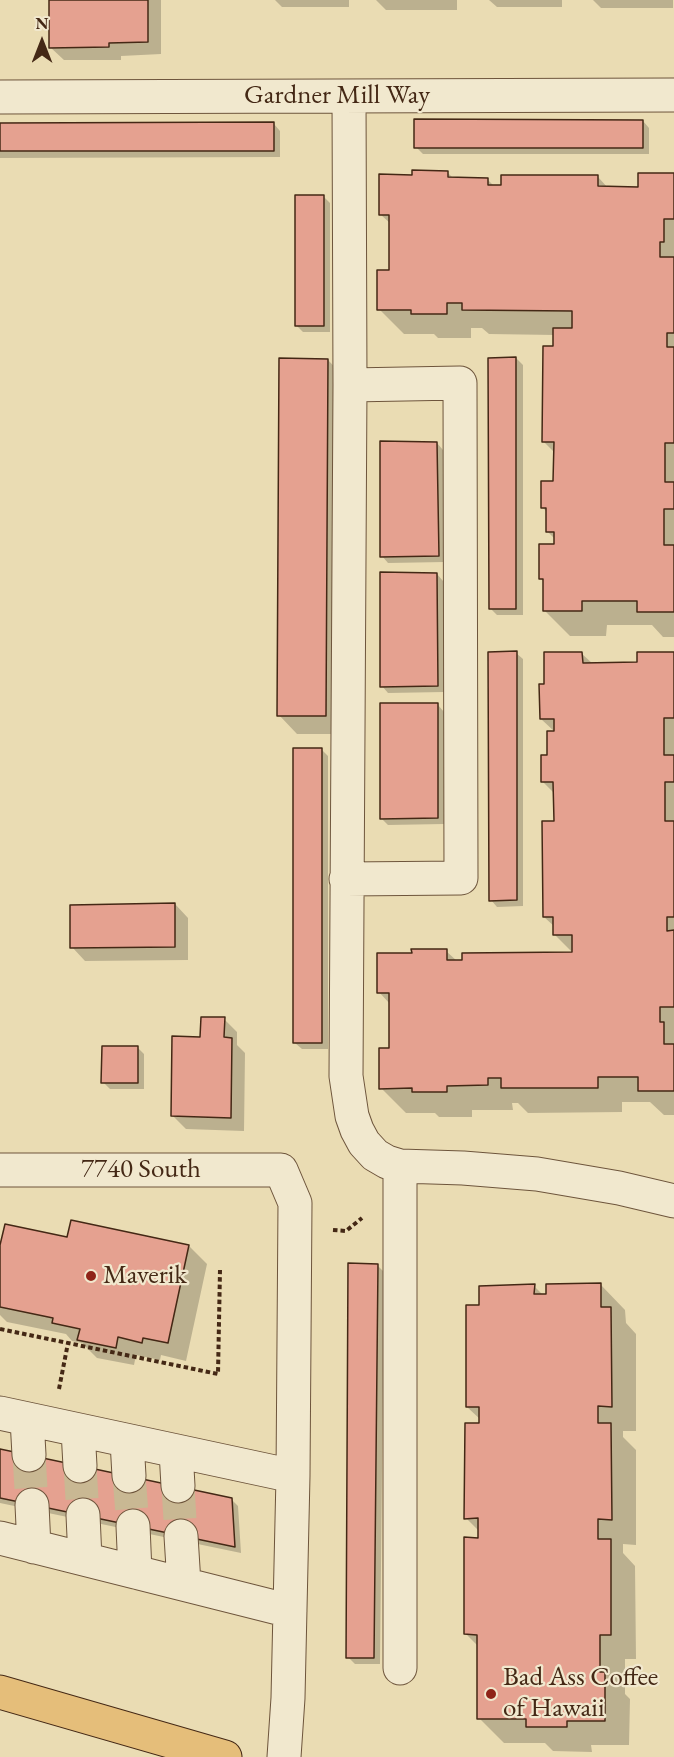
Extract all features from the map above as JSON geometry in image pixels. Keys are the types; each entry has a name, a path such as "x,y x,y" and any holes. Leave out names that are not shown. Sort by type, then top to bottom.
{"main road":[{"path":"0,1692 225,1757"}],"street":[{"name":"Gardner Mill Way","path":"0,97 674,95"},
{"path":"349,96 350,385 346,1076 349,1101 357,1130 375,1155 400,1166 537,1174 619,1188 674,1201"},
{"path":"346,879 461,878 460,383 350,385"},
{"path":"400,1166 400,1668"},
{"name":"7740 South","path":"0,1170 281,1170 295,1203 293,1476"},
{"path":"39,1422 293,1476 288,1698 284,1757"},
{"path":"29,1455 39,1422"},
{"path":"39,1422 80,1466"},
{"path":"127,1441 129,1476"},
{"path":"176,1451 178,1486"},
{"path":"32,1505 34,1547"},
{"path":"83,1515 85,1559"},
{"path":"133,1526 135,1572"},
{"path":"181,1536 184,1584"},
{"path":"0,1538 290,1611"}],"path":[{"path":"331,1230 346,1231 363,1217"},
{"path":"0,1329 218,1374 220,1270"},
{"path":"39,1422 68,1343"}],"building":[{"path":"49,0 148,0 148,42 109,43 109,47 49,48"},
{"path":"414,119 643,120 643,148 414,148"},
{"path":"274,122 274,151 0,151 0,123"},
{"path":"412,170 448,171 448,177 488,178 488,185 501,185 501,175 598,175 598,186 638,187 638,173 674,173 674,219 664,219 664,242 660,242 660,257 674,257 674,333 667,333 667,347 674,347 674,443 665,443 665,482 674,482 674,509 664,509 664,545 674,545 674,612 637,612 637,601 582,601 582,611 543,611 543,579 539,579 539,544 554,544 554,532 546,532 546,508 541,508 541,481 553,481 554,442 542,442 543,346 553,346 553,328 572,328 572,311 462,310 462,303 447,303 447,314 411,314 411,310 377,310 377,270 389,270 389,215 379,215 379,174 412,175"},
{"path":"295,195 324,195 324,326 295,326"},
{"path":"516,357 516,609 489,609 488,358"},
{"path":"279,358 328,359 326,716 277,716"},
{"path":"380,441 437,442 439,556 380,557"},
{"path":"380,572 437,573 438,686 380,687"},
{"path":"517,651 517,900 489,901 488,652"},
{"path":"544,652 582,652 583,663 637,662 637,652 674,652 674,718 664,718 664,755 674,755 674,782 665,782 665,821 674,821 674,917 667,917 667,931 674,930 674,1007 660,1007 660,1022 664,1022 664,1044 674,1044 674,1091 638,1091 638,1077 598,1077 598,1088 501,1088 501,1078 488,1078 488,1085 447,1086 447,1092 412,1092 412,1088 379,1089 379,1048 389,1048 389,993 377,993 377,953 412,953 411,949 447,949 447,960 462,960 462,953 572,952 572,935 553,935 553,917 543,917 542,821 554,821 553,782 541,782 541,755 547,755 547,731 554,731 554,719 540,719 539,684 544,684"},
{"path":"380,703 438,703 438,818 380,819"},
{"path":"293,748 322,748 322,1043 293,1043"},
{"path":"175,903 175,947 70,948 70,905"},
{"path":"201,1017 225,1017 224,1037 232,1038 231,1118 171,1116 172,1036 200,1037"},
{"path":"102,1046 138,1046 138,1083 101,1083"},
{"name":"Maverik","path":"71,1220 189,1245 168,1343 143,1338 142,1343 118,1337 116,1348 77,1340 80,1329 52,1323 53,1318 0,1307 0,1245 5,1224 67,1237"},
{"path":"348,1263 378,1264 374,1658 346,1658"},
{"path":"601,1283 601,1307 611,1307 612,1407 598,1406 598,1423 611,1423 612,1520 598,1519 598,1539 611,1539 611,1635 600,1635 600,1672 605,1672 605,1721 567,1721 567,1727 526,1727 526,1719 477,1719 477,1635 464,1634 464,1537 478,1538 478,1518 464,1519 465,1423 479,1423 479,1407 466,1407 466,1305 479,1305 479,1286 535,1284 534,1294 546,1294 546,1284"},
{"path":"0,1449 232,1498 235,1547 0,1498"}],"tunnel":[{"path":"29,1455 32,1505"},
{"path":"80,1466 83,1515"},
{"path":"129,1476 133,1526"},
{"path":"178,1486 181,1536"}],"place":[{"name":"Maverik","path":"91,1276"},
{"name":"Bad Ass Coffee of Hawaii","path":"491,1694"}]}
